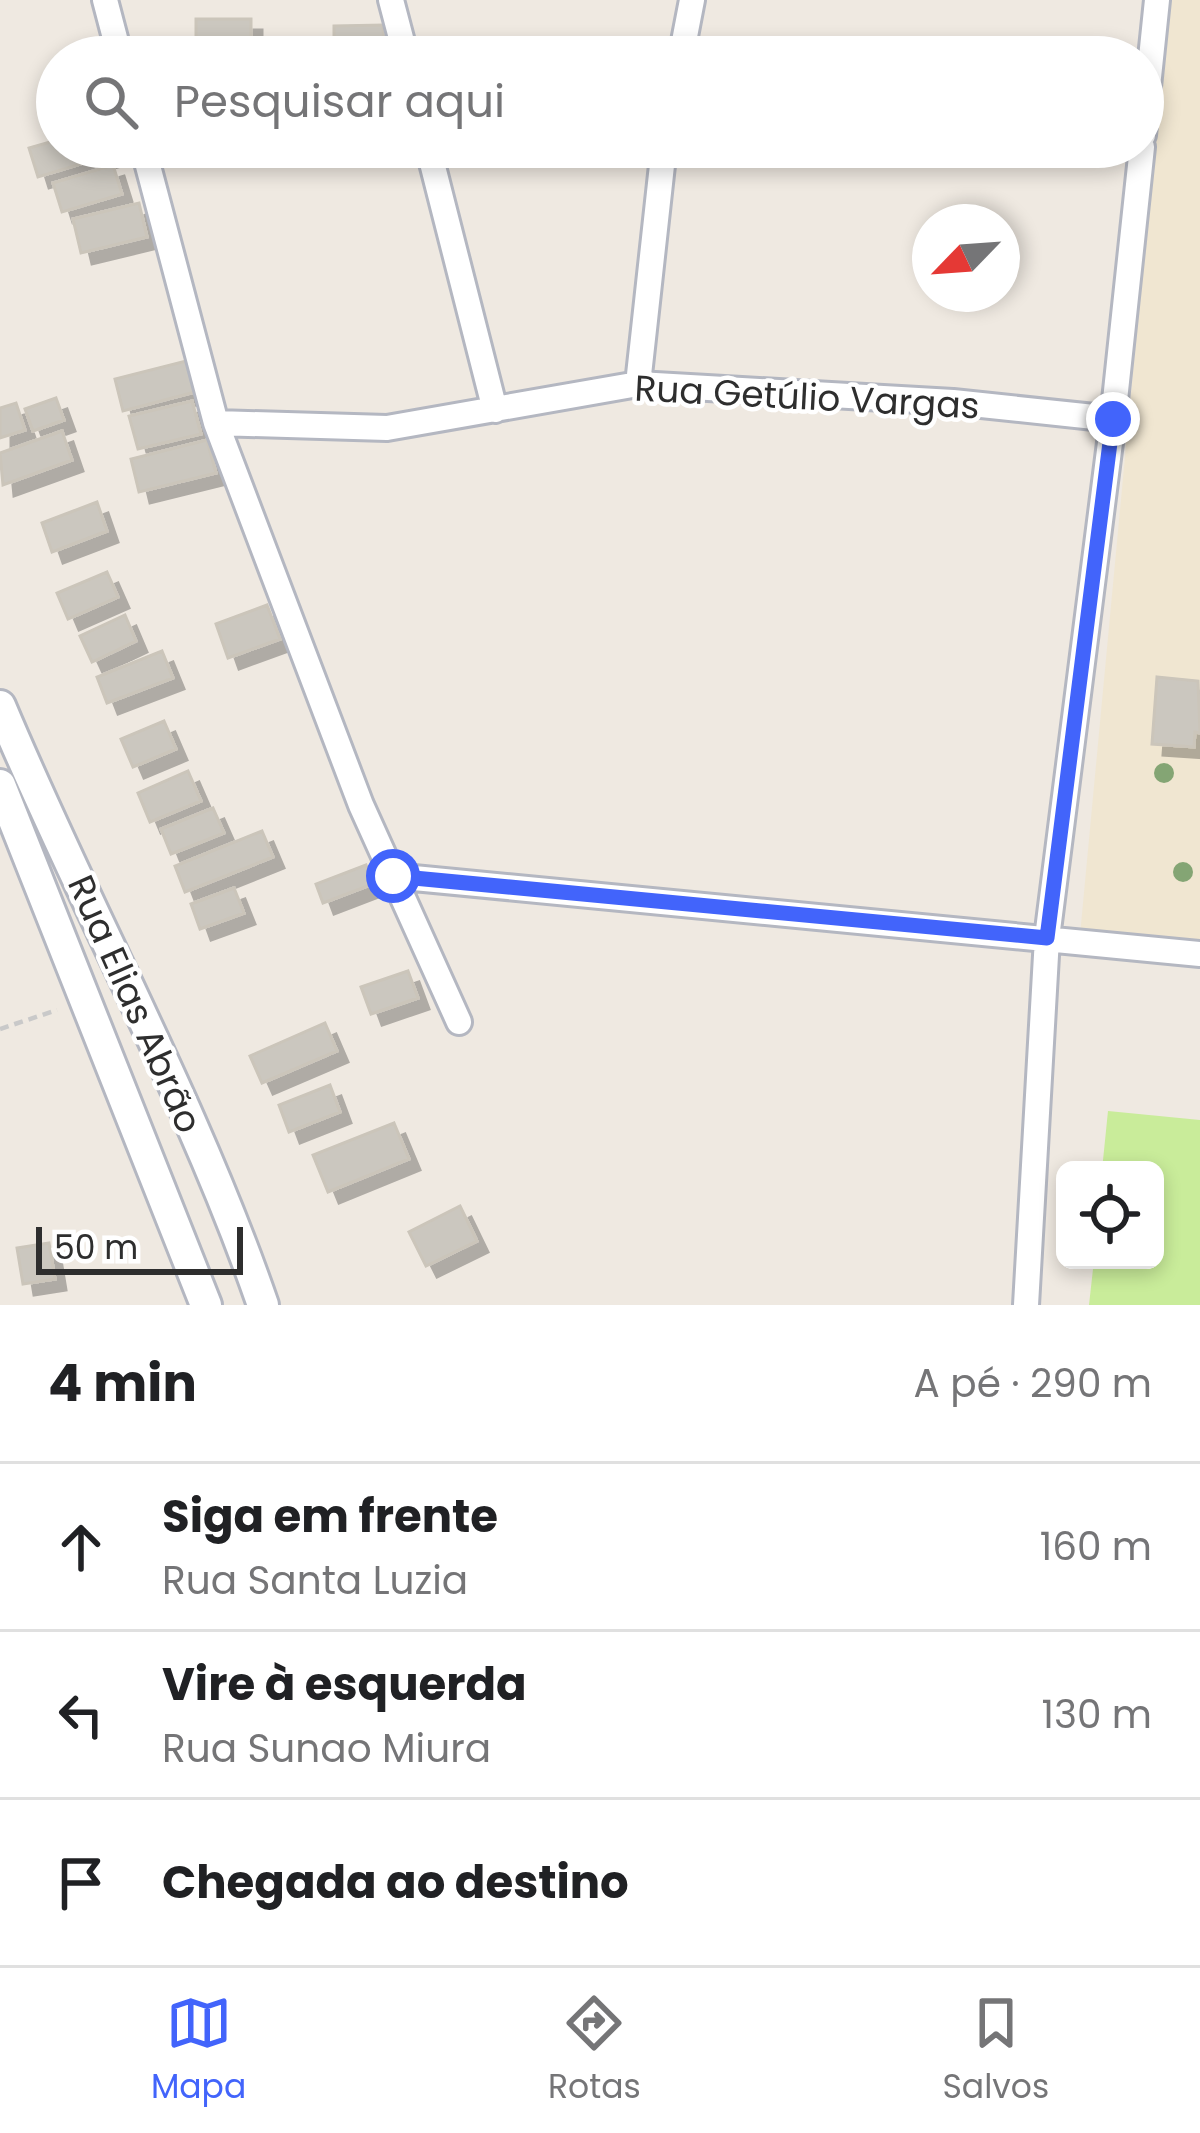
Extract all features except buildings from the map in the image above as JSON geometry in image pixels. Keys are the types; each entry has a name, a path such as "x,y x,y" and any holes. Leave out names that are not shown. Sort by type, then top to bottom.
{"street":[{"path":"105,0 114,36"},
{"path":"391,0 400,36"},
{"path":"685,36 692,0"},
{"path":"1153,36 1157,0"},
{"path":"148,168 215,423 361,805 459,1022"},
{"path":"433,168 495,410"},
{"path":"638,385 662,168"},
{"path":"1026,1305 1047,938 1140,168"},
{"name":"Rua Getúlio Vargas","path":"215,423 387,428 638,385 953,402 1113,419"},
{"name":"Rua Elias Abrão","path":"0,706 9,790 128,982 243,1246 263,1305"},
{"path":"9,790 206,1305"},
{"path":"393,876 1200,954"},
{"path":"86,1000 128,982"}],"path":[{"path":"0,1030 86,1000"}],"shaded area":[{"path":"1168,0 1200,0 1200,947 1080,935 1152,168 1164,168"}],"green space":[{"path":"1108,1111 1200,1120 1200,1305 1089,1305 1093,1269 1164,1269 1164,1161 1103,1161"}],"route":[{"path":"393,876 1047,938 1113,419"}]}
